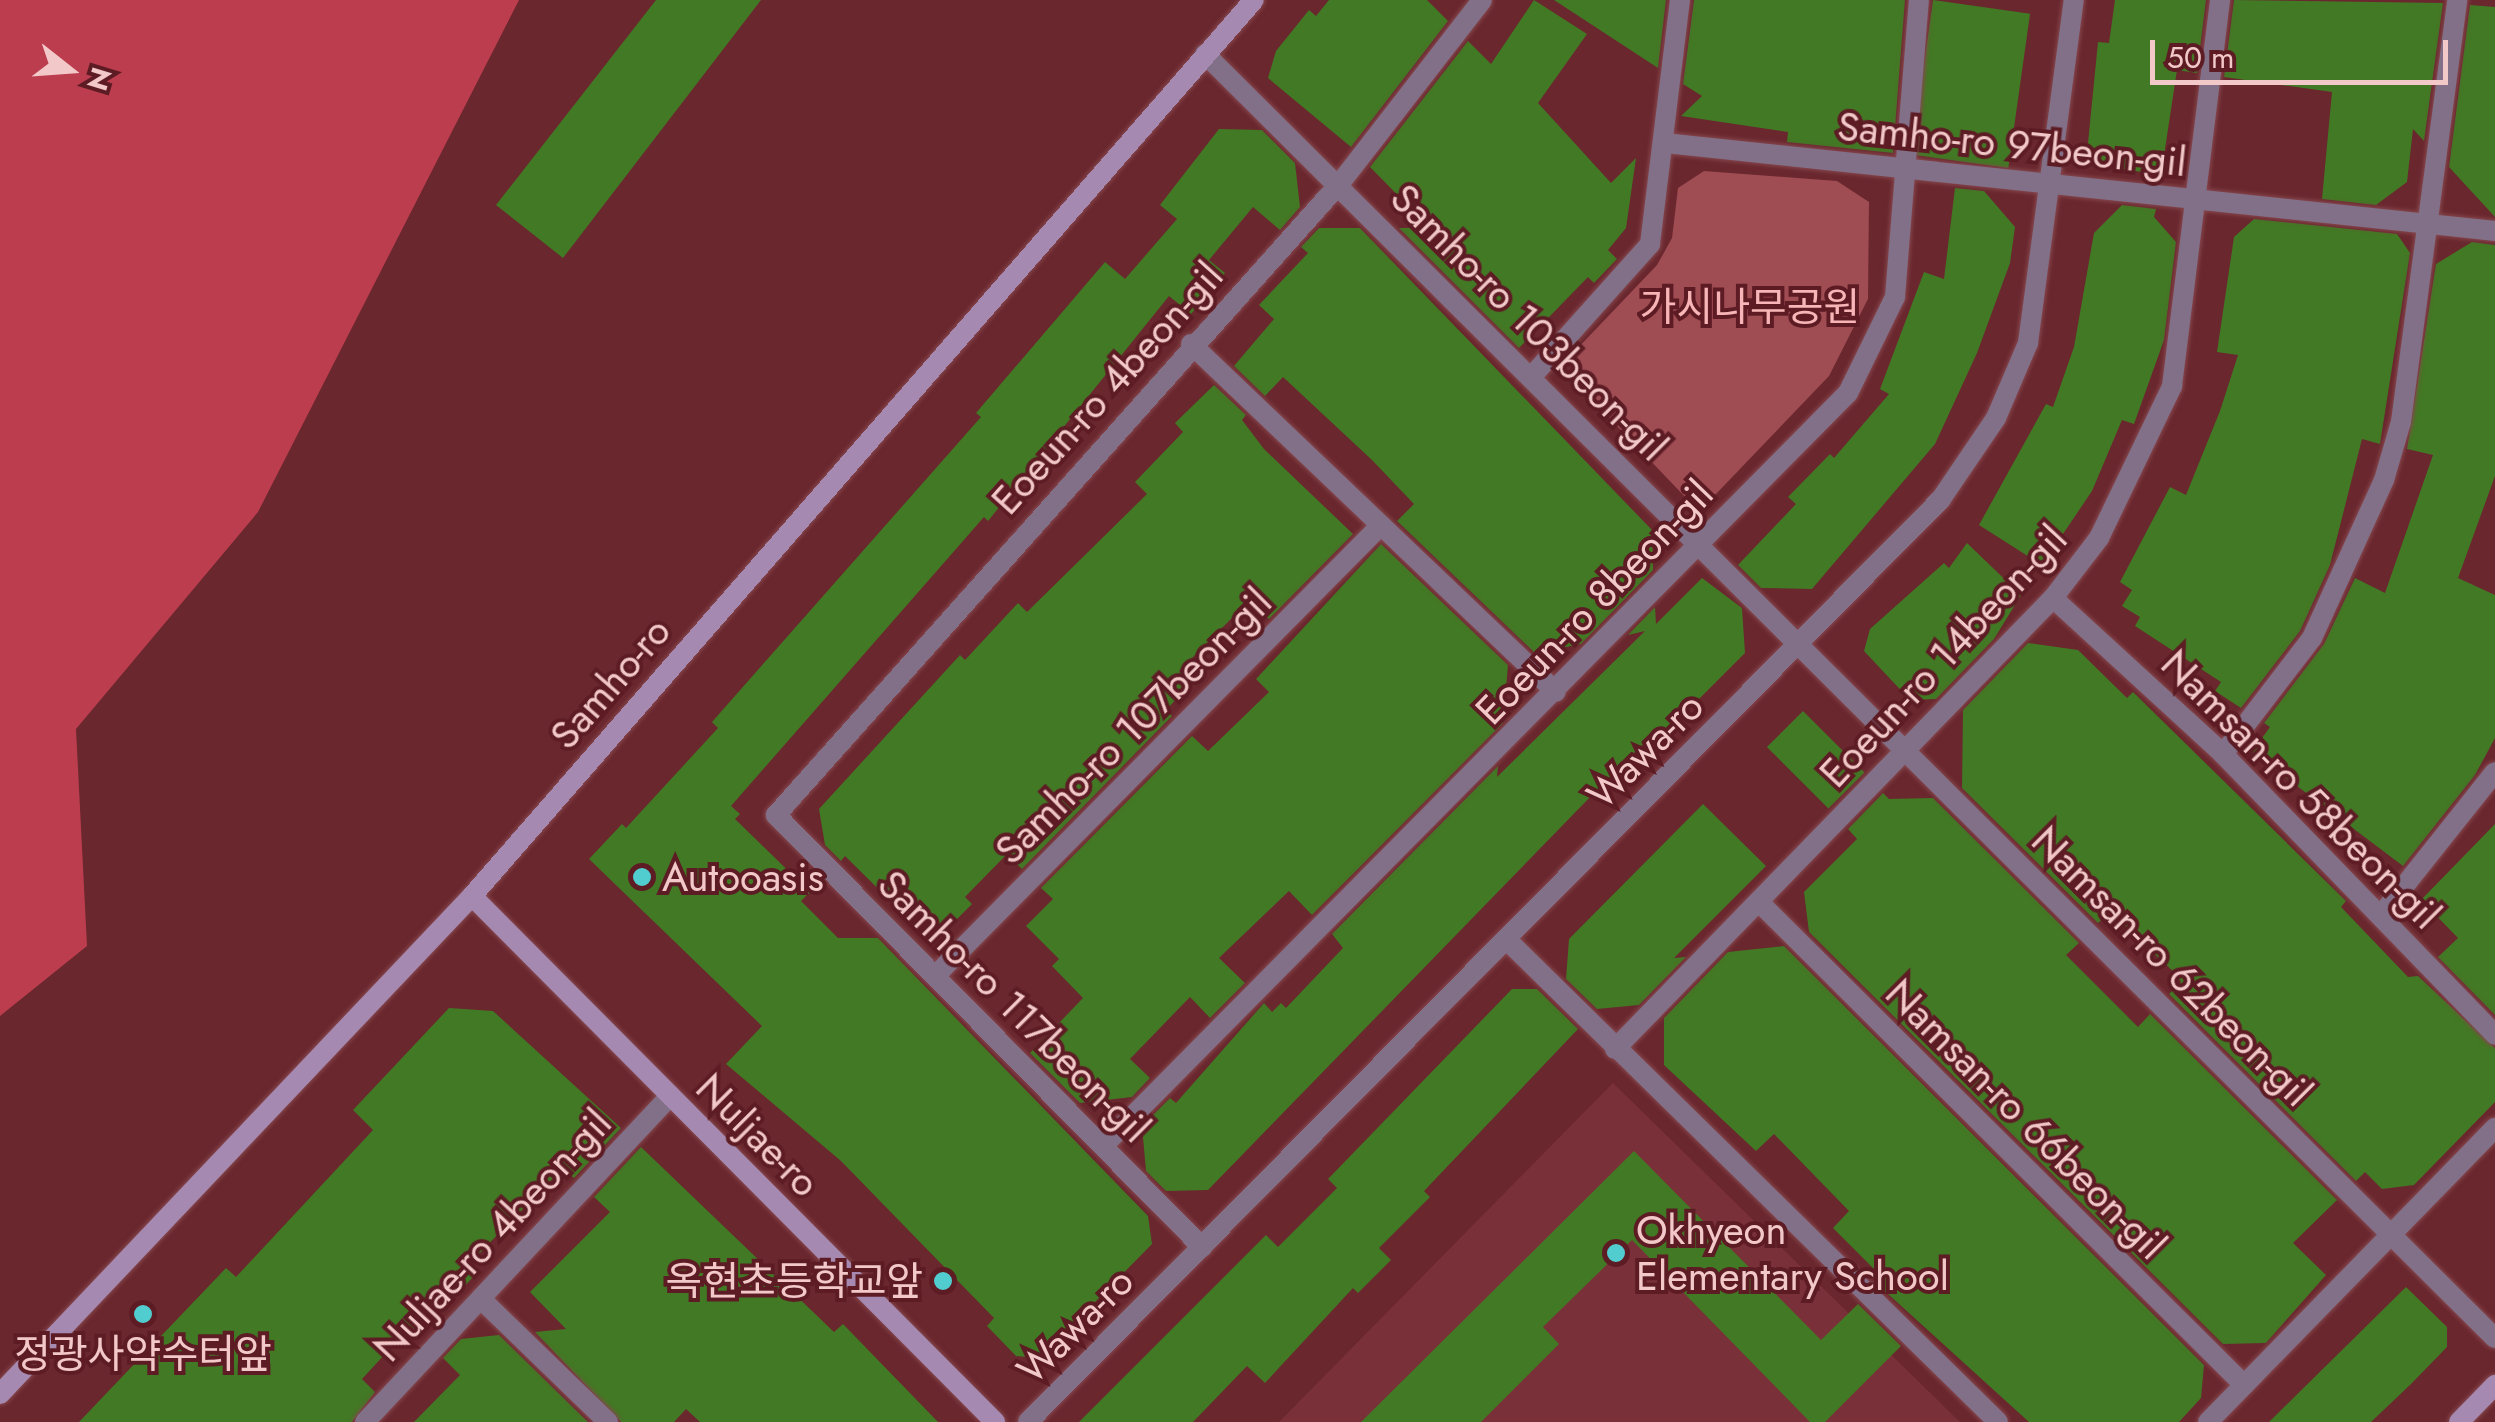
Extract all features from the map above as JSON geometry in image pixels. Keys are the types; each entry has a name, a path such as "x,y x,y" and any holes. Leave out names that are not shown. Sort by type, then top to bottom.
{"main road":[{"name":"Samho-ro","path":"0,1394 472,896 1254,0"},
{"name":"Nuljae-ro","path":"472,896 995,1422"},
{"path":"2459,1422 2495,1385"}],"street":[{"name":"Eoeun-ro 4beon-gil","path":"776,815 1191,344 1341,182 1482,0"},
{"path":"1533,375 1650,244 1680,0"},
{"name":"Eoeun-ro 8beon-gil","path":"1103,1146 1848,393 1895,297 1901,166 1919,0"},
{"name":"Wawa-ro","path":"1028,1422 1941,499 1996,418 2028,343 2053,187 2074,0"},
{"name":"Eoeun-ro 14beon-gil","path":"1615,1048 2053,598 2099,538 2135,475 2172,386 2199,200 2220,0"},
{"path":"2223,754 2312,638 2384,480 2402,422 2456,0"},
{"name":"Samho-ro 103beon-gil","path":"1205,54 1341,182 1799,643"},
{"name":"Samho-ro 97beon-gil","path":"1664,144 2495,231"},
{"path":"1191,344 1556,692"},
{"name":"Samho-ro 107beon-gil","path":"935,976 1381,525"},
{"name":"Namsan-ro 58beon-gil","path":"2053,598 2223,754 2495,1034"},
{"name":"Namsan-ro 62beon-gil","path":"1799,643 2495,1338"},
{"path":"2382,914 2495,772"},
{"name":"Samho-ro 117beon-gil","path":"776,815 1202,1247"},
{"name":"Namsan-ro 66beon-gil","path":"1760,903 2244,1385"},
{"path":"1506,940 1998,1422"},
{"name":"Nuljae-ro 4beon-gil","path":"365,1422 670,1096"},
{"path":"2208,1422 2495,1128"},
{"path":"481,1299 608,1422"}],"shaded area":[{"path":"0,0 519,0 258,512 76,729 87,946 0,1016"},
{"name":"Okhyeon Elementary School","path":"1613,1083 1960,1422 1279,1422"}],"green space":[{"name":"가시나무공원","path":"1704,171 1837,181 1869,202 1868,299 1829,376 1716,494 1688,500 1576,383 1573,353 1657,265 1672,238 1678,188"}],"building":[{"path":"656,0 761,0 563,258 496,205"},
{"path":"1329,0 1427,0 1448,21 1351,147 1268,78 1276,51 1309,10 1316,16"},
{"path":"1534,0 1587,34 1538,103 1611,183 1636,158 1626,228 1608,250 1617,259 1594,283 1588,277 1519,348 1399,228 1430,228 1370,167 1468,41 1491,64"},
{"path":"1554,0 1666,0 1658,68"},
{"path":"1694,0 1905,0 1893,153 1787,142 1788,132 1681,116 1702,96 1683,84"},
{"path":"1933,0 2030,14 2008,168 1911,154"},
{"path":"2115,0 2206,0 2197,73 2177,70 2160,182 2147,180 2154,174 2105,166 2088,143 2098,42 2109,43"},
{"path":"2234,0 2443,3 2424,141 2413,129 2407,182 2376,205 2322,199 2332,92 2224,77"},
{"path":"2470,5 2495,7 2495,217 2449,167"},
{"path":"1219,129 1262,130 1295,163 1300,207 1280,230 1253,207 1209,260 1225,273 1191,314 1169,296 988,521 984,517 731,806 740,814 735,819 810,892 801,901 838,938 878,938 1148,1216 1152,1244 1040,1358 1016,1356 987,1326 994,1318 841,1161 726,1064 762,1026 589,859 622,824 626,828 718,728 712,722 981,417 976,413 1105,262 1125,279 1177,219 1160,205"},
{"path":"1955,188 1984,191 2015,227 2010,263 1977,353 1935,444 1812,589 1761,588 1738,565 1796,504 1788,497 1830,454 1834,458 1889,394 1880,389 1924,272 1944,279"},
{"path":"2122,205 2156,209 2154,217 2176,242 2164,340 2134,424 2122,420 2092,491 2042,565 1979,525 2046,404 2053,407 2074,347 2094,233"},
{"path":"2254,219 2397,234 2410,253 2380,444 2362,439 2330,565 2300,631 2241,708 2215,691 2221,682 2135,626 2140,617 2122,606 2132,590 2120,582 2170,487 2186,495 2220,411 2238,355 2217,352 2234,237"},
{"path":"1319,228 1360,228 1652,530 1653,570 1581,644 1535,653 1397,521 1414,504 1372,460 1283,377 1265,396 1234,366 1274,319 1259,305 1308,253 1301,247"},
{"path":"2472,242 2495,245 2495,476 2458,578 2495,595 2495,738 2475,775 2403,866 2252,752 2270,727 2264,723 2324,644 2355,578 2385,593 2433,455 2407,449 2436,264"},
{"path":"1214,385 1246,415 1242,420 1264,449 1353,534 1269,619 1250,600 1179,671 1192,682 1166,710 1172,716 1022,869 1007,854 965,897 972,904 947,929 921,931 845,856 841,861 825,845 819,809 960,655 965,660 1018,603 1027,612 1147,494 1135,482 1183,432 1175,423"},
{"path":"1967,543 2021,595 1994,639 1936,699 1910,700 1864,651 1870,629 1944,563 1949,568"},
{"path":"1381,544 1508,665 1503,723 1312,915 1289,891 1219,958 1245,983 1210,1018 1190,997 1130,1059 1150,1078 1132,1097 1080,1103 1030,1053 1083,998 1052,966 1059,959 1026,926 1053,899 1041,888 1192,736 1208,751 1269,692 1256,679"},
{"path":"1702,578 1742,608 1745,653 1659,739 1654,733 1596,791 1208,1190 1166,1191 1146,1171 1142,1126 1170,1098 1176,1103 1264,1003 1272,1012 1281,1003 1286,1008 1343,948 1332,934 1498,766 1497,777 1645,631 1628,635 1655,607 1656,624"},
{"path":"2028,643 2078,650 2127,698 2133,692 2346,901 2341,907 2408,977 2418,976 2495,1048 2495,1102 2414,1185 2382,1189 2365,1172 2356,1181 2169,994 2181,982 2175,973 2110,912 2098,923 1962,788 1963,710"},
{"path":"1803,711 1865,773 1828,809 1767,747"},
{"path":"1883,793 1889,799 1933,798 2079,943 2066,955 2138,1027 2150,1014 2337,1200 2293,1243 2326,1275 2266,1343 2223,1344 1809,932 1804,892 1857,839 1848,829"},
{"path":"1703,804 1766,866 1674,958 1686,957 1639,1005 1597,1009 1566,979 1569,939"},
{"path":"2495,824 2495,1015 2438,957 2458,938 2421,900"},
{"path":"1784,946 2204,1365 2201,1398 2179,1422 2029,1422 1877,1284 1883,1278 1833,1228 1849,1211 1774,1134 1756,1151 1664,1065 1664,1018 1728,952"},
{"path":"1512,989 1537,989 1578,1029 1424,1191 1430,1197 1379,1248 1391,1260 1358,1293 1353,1288 1265,1383 1247,1366 1193,1422 1079,1422 1266,1235 1278,1247 1337,1188 1328,1179"},
{"path":"449,1008 493,1011 621,1128 574,1178 563,1168 464,1269 473,1277 419,1335 411,1326 362,1379 375,1392 352,1422 79,1422 226,1268 236,1277 373,1130 353,1110"},
{"path":"641,1147 834,1332 843,1324 938,1422 700,1422 686,1409 674,1422 621,1422 535,1332 566,1329 530,1292 610,1212 594,1197"},
{"path":"1634,1151 1821,1340 1858,1304 1901,1346 1825,1422 1810,1422 1632,1240 1543,1327 1559,1344 1481,1422 1361,1422"},
{"path":"2406,1287 2447,1327 2447,1347 2411,1384 2371,1422 2269,1422"},
{"path":"499,1335 588,1422 414,1422 460,1375 443,1358 461,1339"}],"place":[{"name":"Autooasis","path":"642,877"},
{"name":"Okhyeon Elementary School","path":"1616,1253"},
{"name":"옥현초등학교앞","path":"943,1281"},
{"name":"정광사약수터앞","path":"143,1314"}]}
